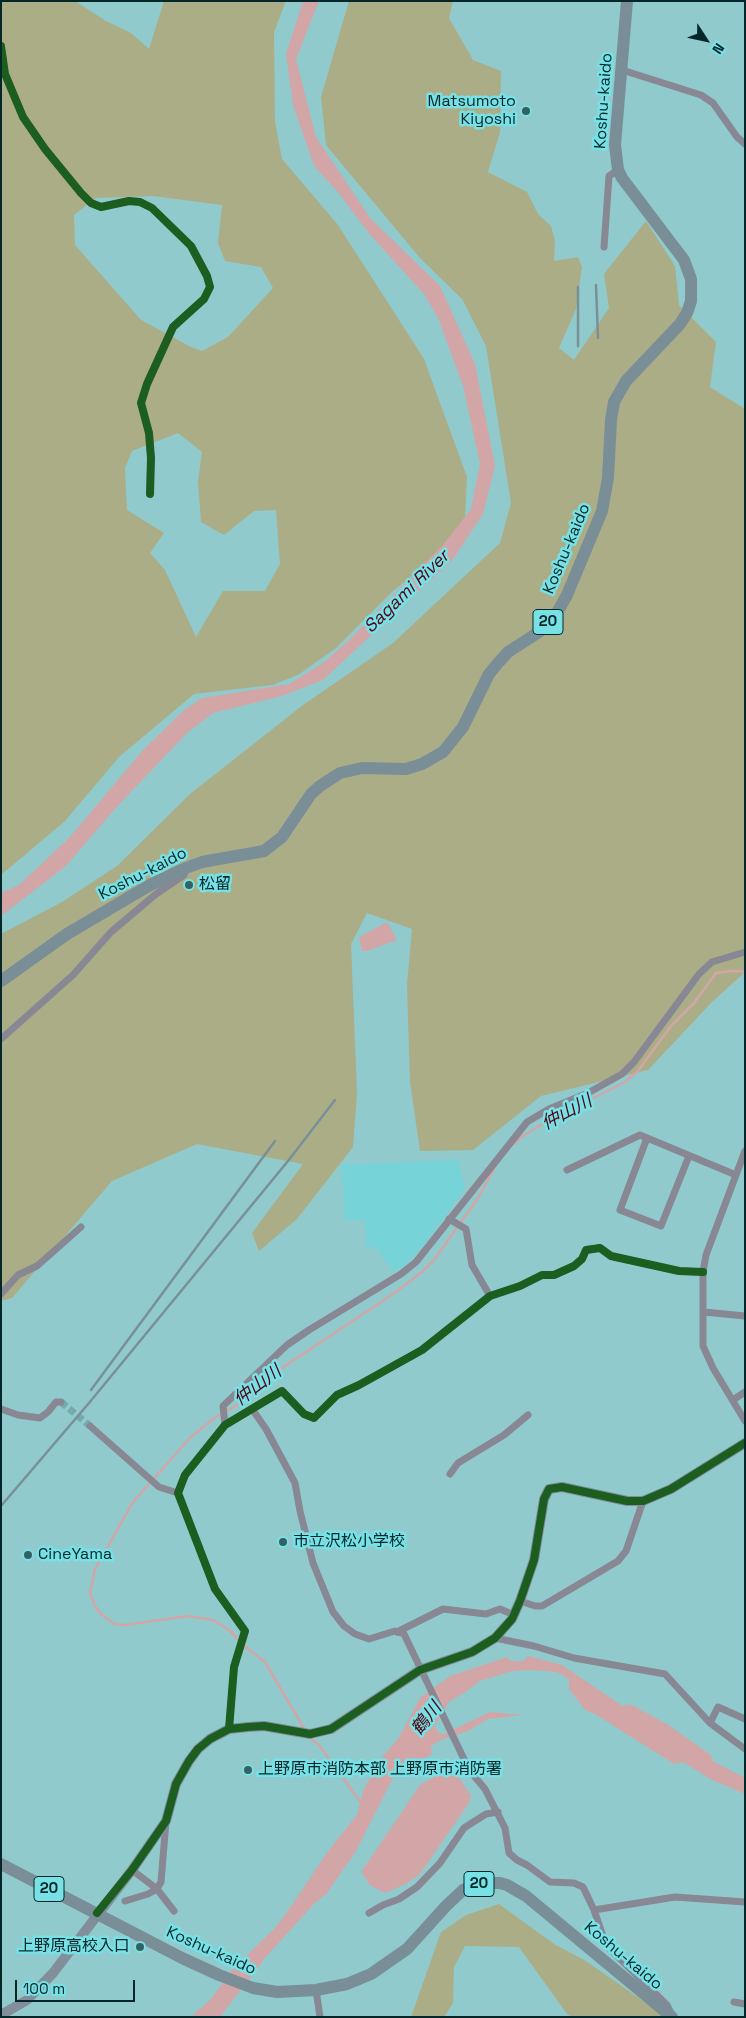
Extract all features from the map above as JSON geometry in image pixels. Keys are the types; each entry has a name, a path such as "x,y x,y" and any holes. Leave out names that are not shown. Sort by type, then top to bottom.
{"highway":[{"name":"Koshu-kaido","path":"1,981 67,934 150,885 202,862 264,851 282,837 311,794 340,773 362,768 406,769 422,764 443,752 463,727 489,674 508,652 539,632 558,611 567,595 602,511 608,478 611,420 614,402 626,381 680,324 691,302 691,279 684,260 622,178 618,170 615,145 627,1"},
{"name":"Koshu-kaido","path":"1,1864 182,1958 253,1988 277,1992 316,1990 347,1984 371,1974 407,1949 463,1890 483,1883 500,1883 526,1896 672,2017"}],"street":[{"path":"1,46 5,74 23,117 44,149 81,193 91,203 101,207 130,201 140,202 152,208 191,246 210,287 204,299 173,326 147,384 141,403 149,433 151,458 150,494"},
{"path":"622,70 701,95 713,103 736,138 745,144"},
{"path":"604,247 609,176 618,170"},
{"path":"1,1038 73,975 119,926 156,894 184,875 186,868"},
{"path":"225,1425 223,1406 287,1345 401,1274 423,1254 449,1218 527,1122 549,1109 588,1093 622,1074 634,1062 699,974 712,962 745,952"},
{"path":"567,1170 640,1135 736,1175"},
{"path":"647,1138 620,1210 661,1226 689,1156"},
{"path":"745,1151 706,1255 703,1272 703,1346 745,1421"},
{"path":"449,1218 466,1229 472,1265 490,1296"},
{"path":"1,1294 18,1275 37,1266 81,1227"},
{"path":"229,1729 234,1667 245,1631 214,1589 178,1493 185,1475 225,1425 282,1391 304,1414 314,1418 337,1396 359,1386 422,1350 490,1296 520,1286 542,1275 554,1275 574,1266 582,1259 586,1250 600,1248 611,1256 679,1271 703,1272"},
{"path":"704,1312 745,1316"},
{"path":"733,1400 745,1392"},
{"path":"1,1409 18,1415 40,1418 56,1402 62,1402"},
{"path":"252,1410 266,1429 295,1483 313,1563 333,1612 344,1626 355,1634 369,1639 395,1631 404,1634 462,1755 498,1812 505,1828 509,1853 512,1857 527,1865 550,1882 579,1884 587,1893 606,1945 667,2005 672,2017"},
{"path":"450,1474 458,1463 504,1435 528,1415"},
{"path":"90,1426 159,1487 178,1493"},
{"path":"125,1901 148,1894 157,1889 162,1882 166,1821 176,1784 198,1749 210,1739 229,1729 264,1726 297,1733 310,1734 324,1731 339,1725 423,1674 472,1652 495,1638 514,1615 520,1601 534,1560 544,1499 549,1489 562,1487 627,1502 643,1501 671,1489 745,1444"},
{"path":"520,1601 534,1606 542,1606 618,1561 626,1551 643,1501"},
{"path":"398,1632 443,1609 486,1614 500,1609 514,1615"},
{"path":"495,1638 507,1642 534,1646 574,1658 665,1674 669,1676 710,1723 745,1749"},
{"path":"710,1723 718,1707 745,1719"},
{"path":"369,1913 399,1899 418,1887 440,1863 464,1828 486,1814 498,1812"},
{"path":"1,2015 27,2000 53,1973 132,1870 166,1821"},
{"path":"132,1870 157,1889 174,1911"},
{"path":"594,1910 675,1897 745,1902"},
{"path":"316,1990 320,2017"},
{"path":"734,2002 745,2004"}],"shaded area":[{"path":"458,1160 465,1189 425,1243 404,1266 394,1272 376,1247 366,1247 365,1220 345,1220 341,1165"}],"green space":[{"path":"1,1 75,1 106,21 131,33 149,49 164,1 286,1 274,32 275,122 282,159 338,225 424,359 467,477 465,518 445,550 393,591 336,648 298,675 272,685 194,694 119,757 65,821 1,875","holes":["153,196 222,205 218,243 225,261 261,267 273,288 228,337 202,351 141,320 75,245 74,215 96,198","178,433 202,452 198,481 201,522 224,535 254,511 276,510 280,564 265,591 223,591 196,637 165,570 150,553 164,533 127,510 125,468 132,451"]},
{"path":"349,1 453,1 449,18 473,60 501,71 500,132 488,172 527,192 538,214 551,226 555,241 554,261 578,257 582,267 576,309 559,348 574,360 609,308 604,274 646,221 675,266 679,305 716,342 710,387 745,409 745,972 712,1002 648,1070 541,1096 473,1150 420,1151 410,1082 407,985 412,929 367,913 351,944 357,1093 353,1147 297,1219 259,1251 252,1233 303,1164 197,1144 112,1181 12,1298 1,1301 1,934 62,902 117,866 190,794 303,705 393,643 500,543 511,503 486,346 462,299 420,258 326,145 321,97"},
{"path":"499,1904 554,1944 586,1961 666,2017 573,2017 567,2014 519,1947 465,1946 454,1967 453,2003 444,2017 411,2017 441,1932 466,1915"}],"water":[{"name":"Sagami River","path":"303,1 319,1 296,59 316,137 370,218 440,286 475,364 495,466 483,514 453,559 323,680 282,696 213,713 187,733 114,810 66,866 1,916 1,893 19,885 70,837 142,751 184,710 202,698 289,684 323,663 348,641 442,546 471,509 480,464 463,386 438,318 424,294 371,236 337,191 314,166 293,105 286,54"},
{"path":"387,922 397,940 362,951 359,937"},
{"path":"528,1656 562,1665 673,1740 745,1778 745,1794 710,1779 683,1762 674,1764 595,1714 585,1710 569,1689 569,1679 557,1672 512,1671 480,1681 449,1702 434,1727 442,1735 490,1712 523,1715 488,1719 468,1731 441,1740 431,1746 432,1754 409,1768 396,1772 356,1851 327,1893 313,1905 265,1958 220,2017 191,2017 211,1999 233,1969 276,1927 328,1851 357,1815 363,1791 382,1757 398,1739 420,1698 450,1676 507,1657 511,1661 524,1661"},
{"path":"444,1771 455,1771 471,1796 469,1803 420,1874 406,1884 385,1893 370,1885 361,1872 420,1785"}],"waterway":[{"name":"仲山川","path":"509,1148 520,1138 544,1123 625,1082 637,1072 671,1026 694,1003 716,973 731,971 742,971 745,973"},
{"name":"仲山川","path":"240,1641 229,1630 213,1620 188,1616 125,1625 114,1624 101,1614 95,1606 90,1593 95,1569 133,1502 190,1438 213,1419 237,1405 279,1370 393,1294 422,1272 434,1260 478,1198 494,1169"},
{"name":"仲山川","path":"243,1645 265,1662 305,1730"},
{"name":"鶴川","path":"629,1712 664,1731 705,1760"},
{"name":"仲山川","path":"309,1737 319,1745 361,1803"}],"tunnel":[{"path":"61,1402 90,1426"}],"railway":[{"path":"596,285 598,338"},
{"path":"578,287 578,346"},
{"path":"1,1506 89,1403 288,1161 335,1100"},
{"path":"91,1390 275,1141"}],"cycle path":[{"path":"1,46 5,74 23,117 45,149 81,193 91,203 101,207 129,201 140,202 152,208 191,246 207,276 210,287 204,299 173,327 147,384 141,403 149,433 151,458 150,494"},
{"path":"229,1729 234,1667 245,1631 215,1589 178,1493 185,1475 225,1425 282,1391 304,1414 314,1418 337,1395 422,1350 490,1296 520,1286 542,1275 554,1275 574,1266 582,1259 586,1250 600,1248 611,1256 679,1271 703,1272"},
{"path":"97,1913 132,1870 166,1821 176,1784 198,1749 210,1739 229,1729 248,1727 264,1726 310,1734 331,1729 420,1670 472,1652 495,1638 512,1619 520,1601 534,1560 544,1499 549,1489 562,1487 627,1501 643,1501 671,1489 745,1443"}],"place":[{"name":"Matsumoto Kiyoshi","path":"526,111"},
{"name":"松留","path":"189,885"},
{"name":"市立沢松小学校","path":"283,1542"},
{"name":"CineYama","path":"28,1555"},
{"name":"上野原市消防本部 上野原市消防署","path":"248,1770"},
{"name":"上野原高校入口","path":"140,1947"}]}
